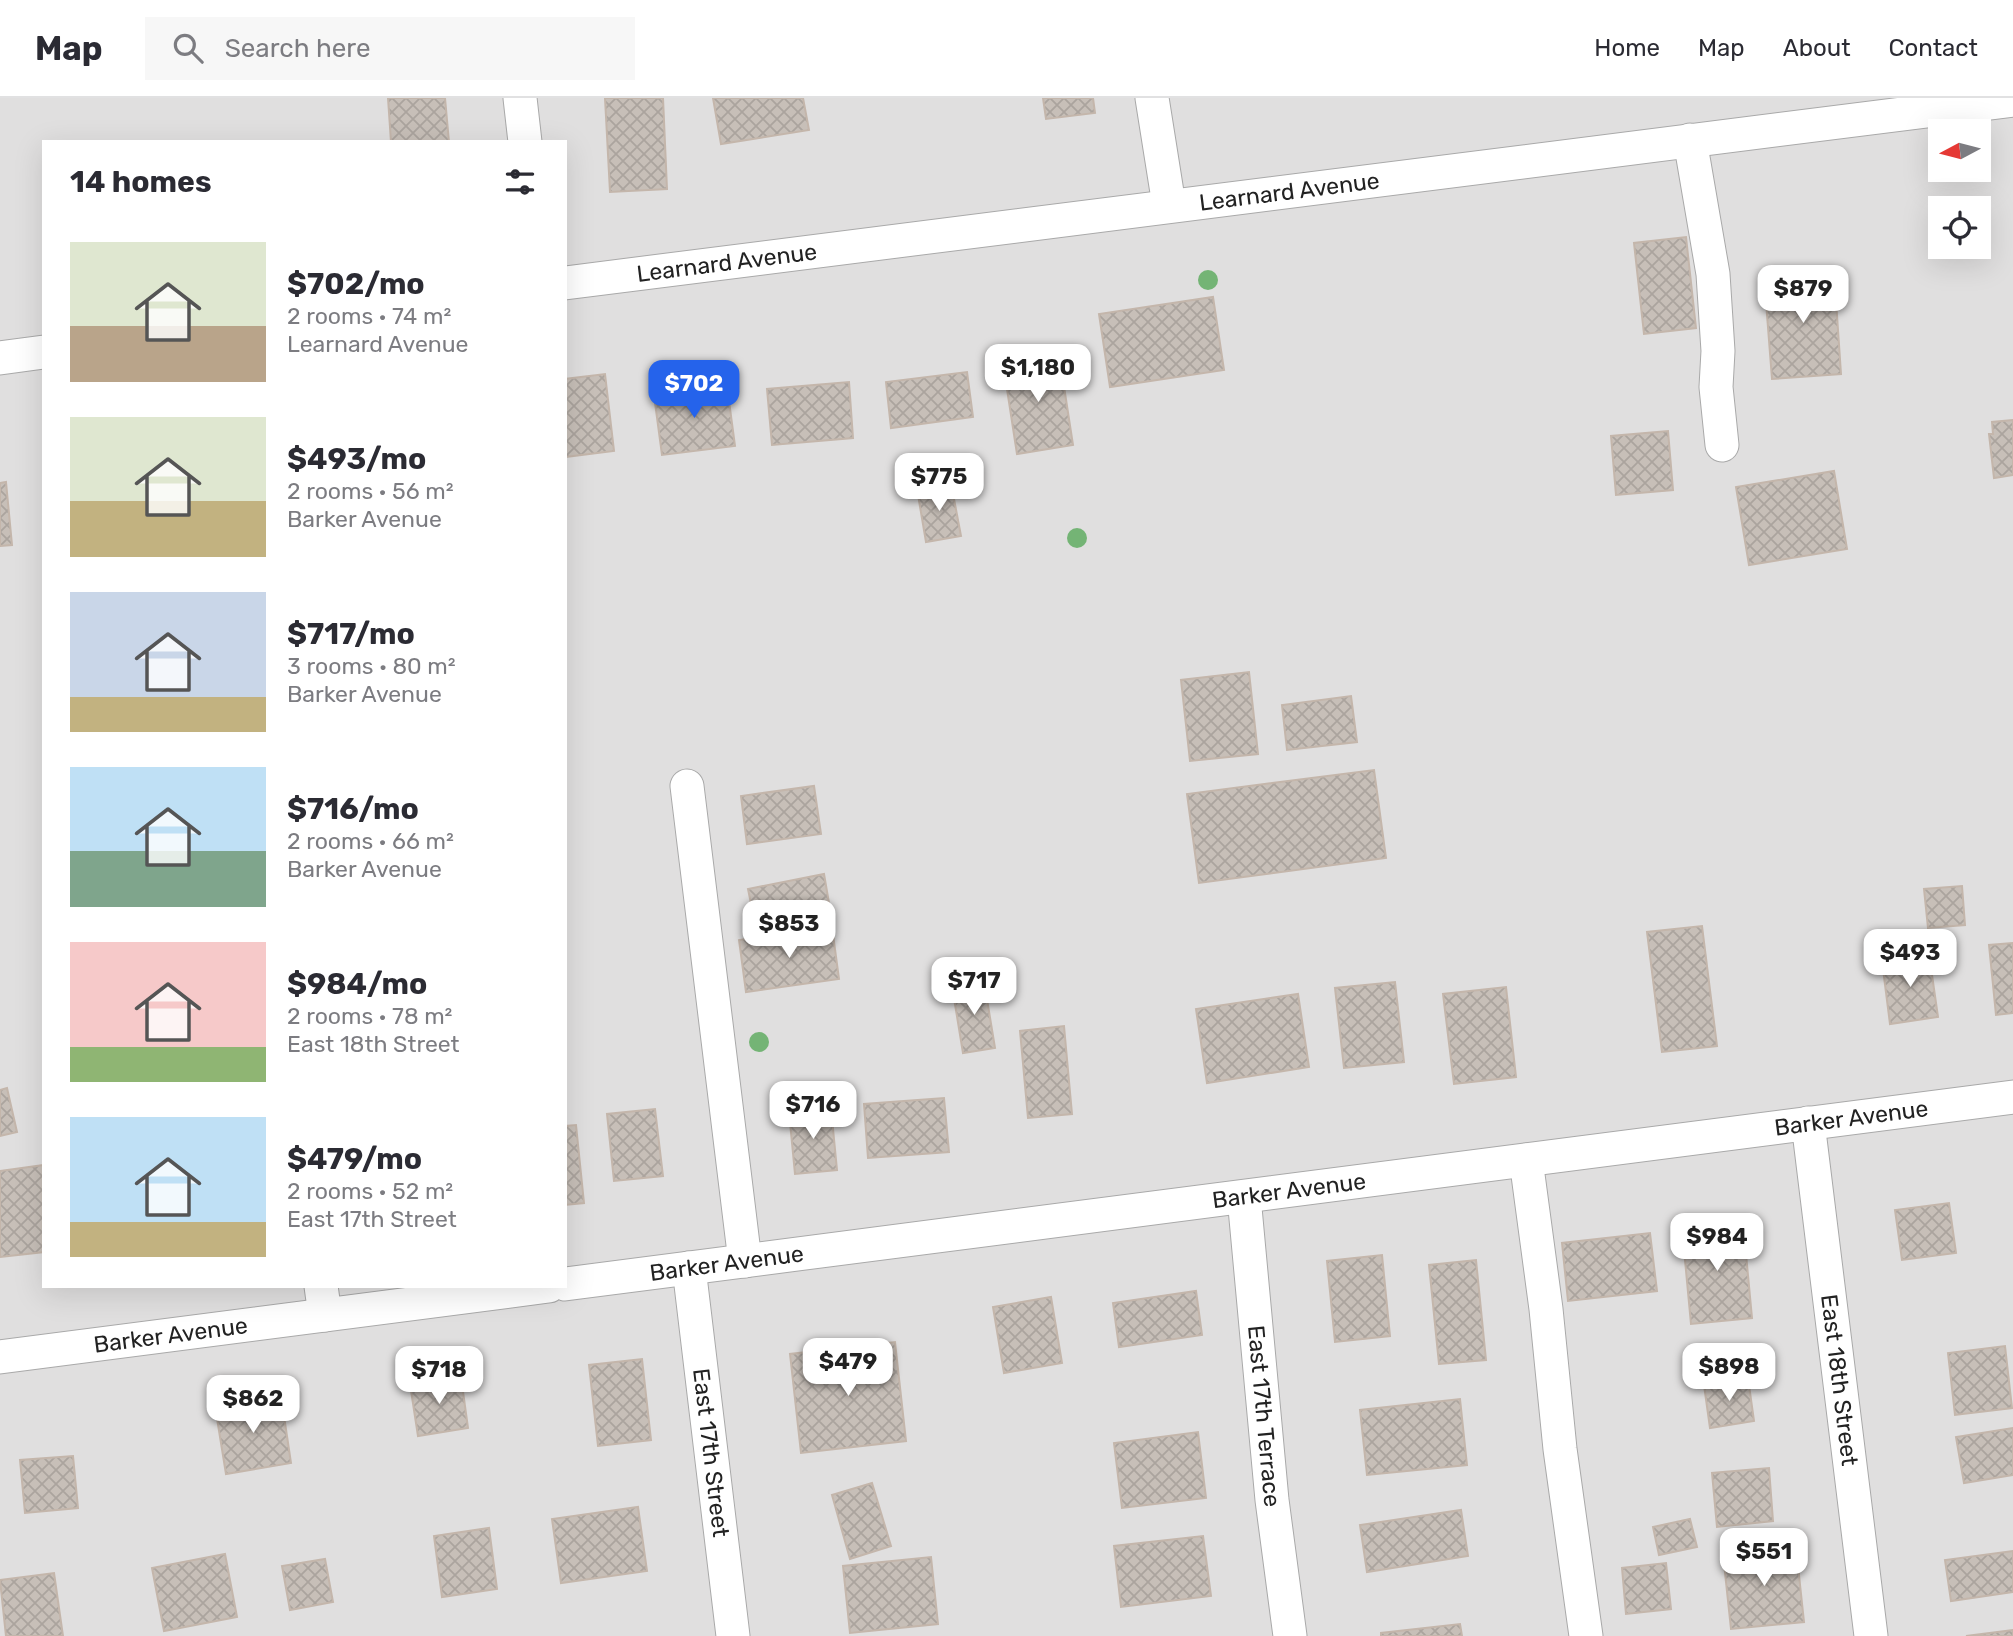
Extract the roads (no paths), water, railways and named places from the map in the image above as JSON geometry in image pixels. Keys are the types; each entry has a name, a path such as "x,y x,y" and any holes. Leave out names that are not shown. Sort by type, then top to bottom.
{"street":[{"path":"520,98 525,140"},
{"path":"1152,98 1170,205"},
{"name":"Learnard Avenue","path":"567,283 2003,100"},
{"path":"1690,140 1713,274 1718,351 1716,387 1722,445"},
{"path":"0,358 42,352"},
{"path":"687,786 744,1261"},
{"name":"Barker Avenue","path":"567,1284 2013,1097"},
{"name":"East 18th Street","path":"1808,1124 1871,1636"},
{"path":"1526,1160 1546,1309 1560,1449 1586,1636"},
{"name":"East 17th Terrace","path":"1244,1197 1272,1500 1290,1636"},
{"name":"East 17th Street","path":"689,1268 733,1636"},
{"name":"Barker Avenue","path":"0,1357 323,1301 519,1288"}]}
